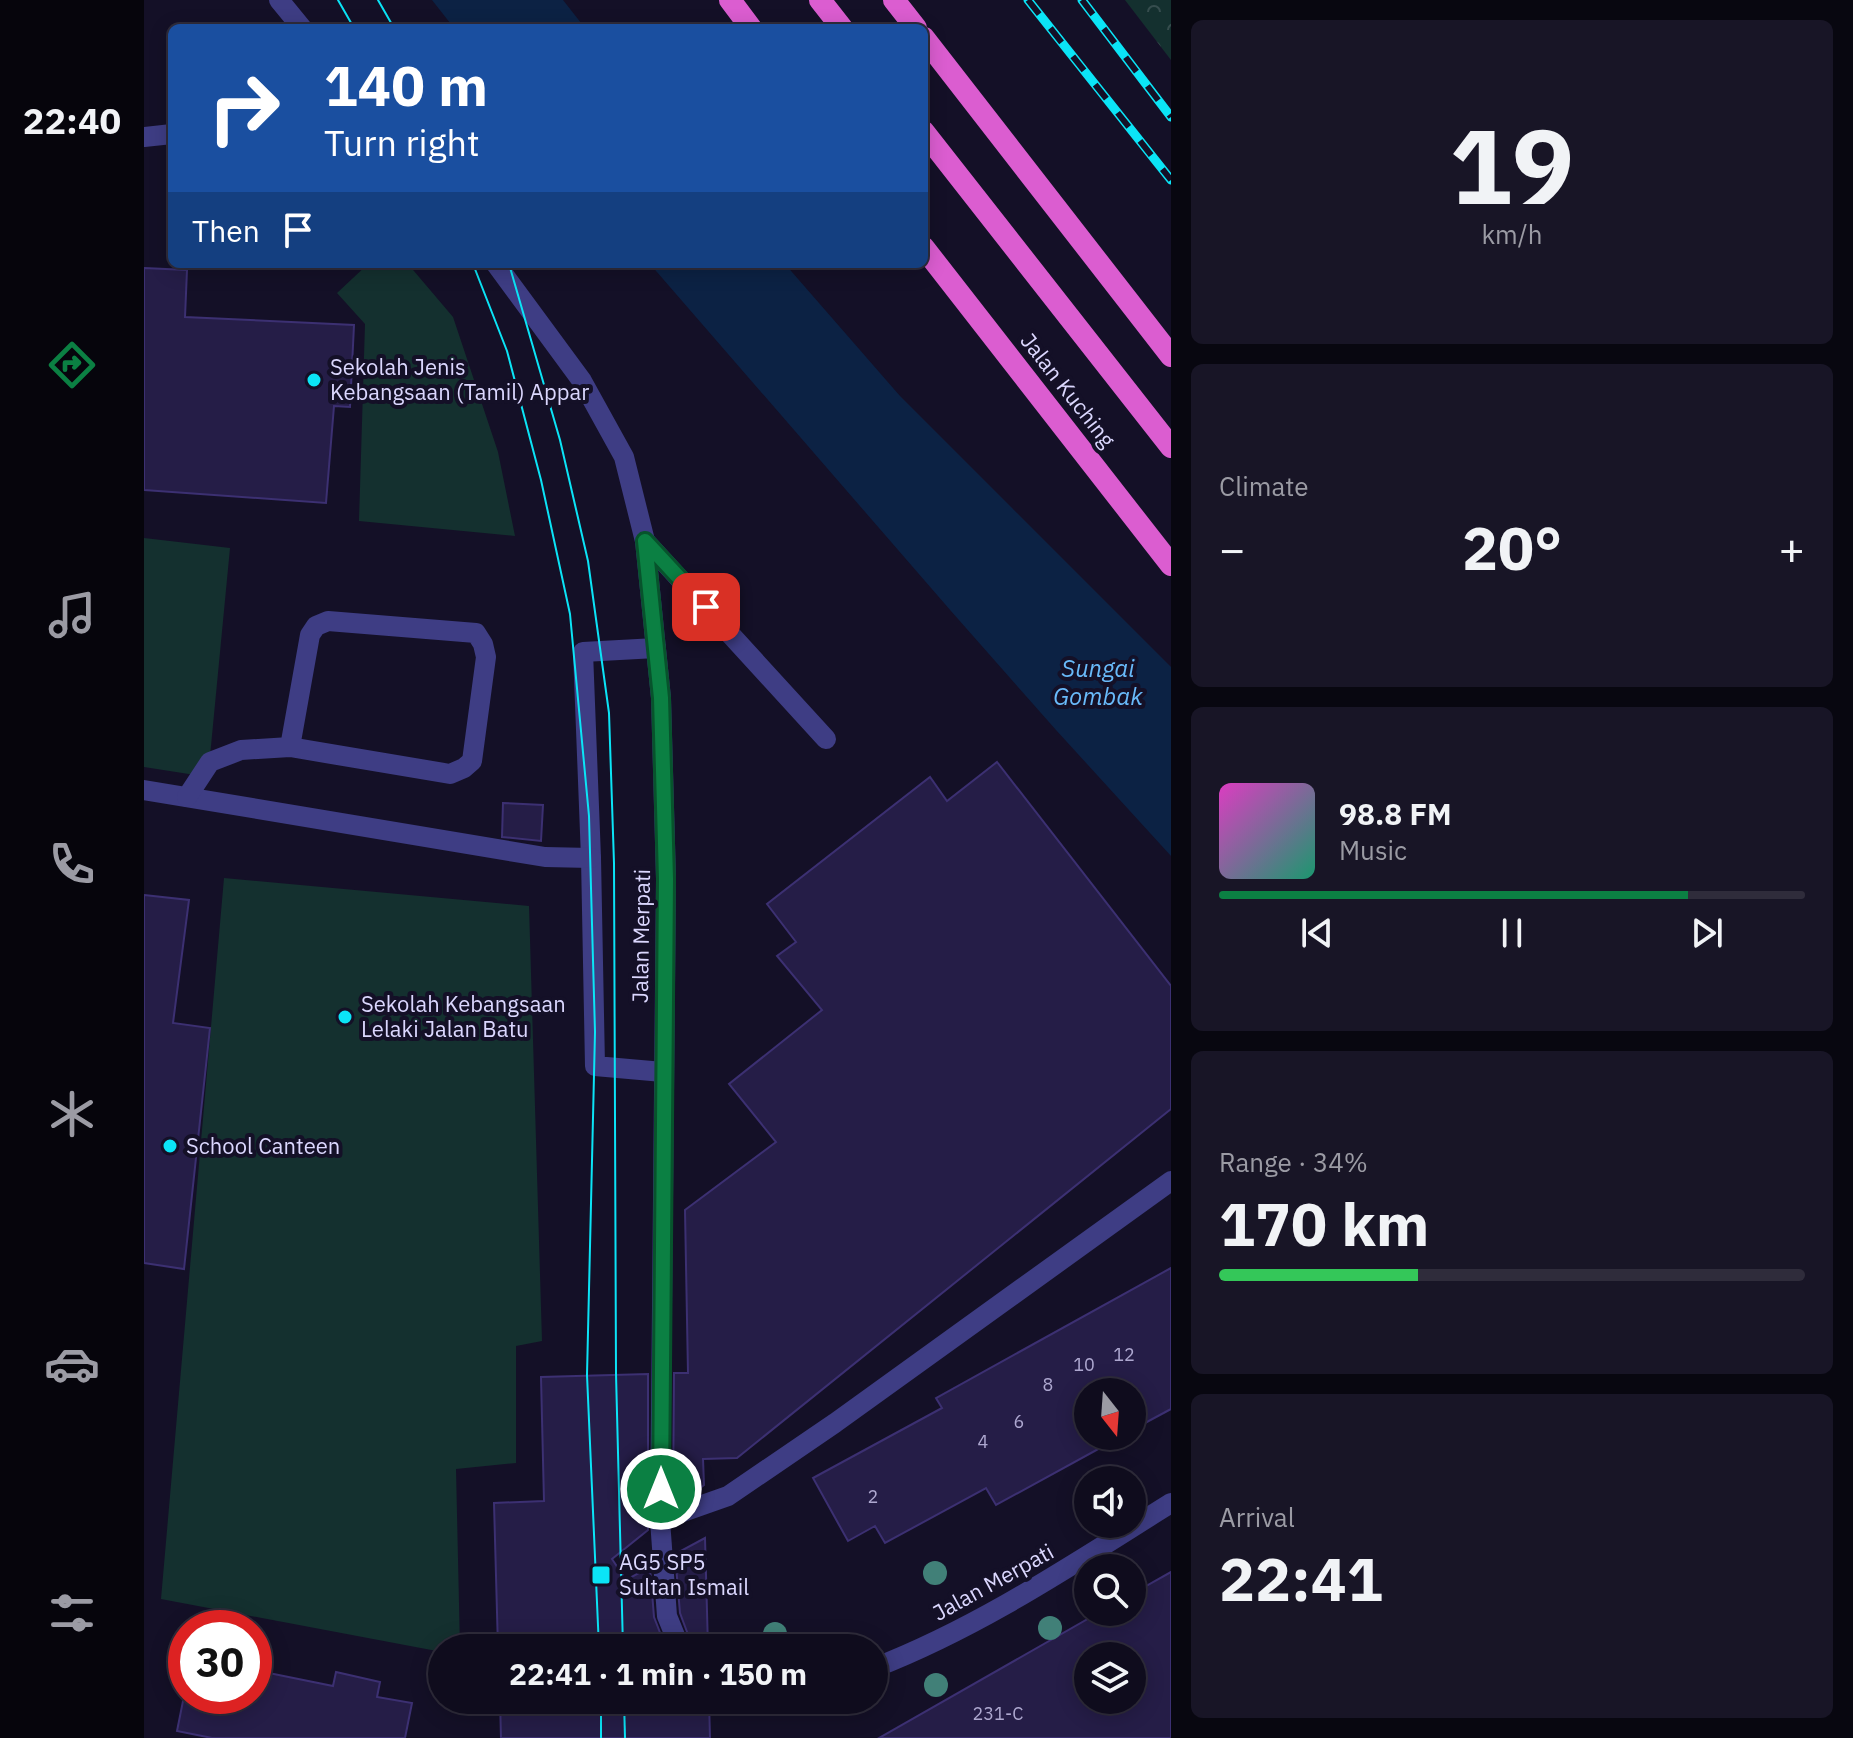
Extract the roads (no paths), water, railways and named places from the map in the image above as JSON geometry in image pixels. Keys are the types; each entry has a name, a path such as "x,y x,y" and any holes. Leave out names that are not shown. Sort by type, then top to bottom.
{"highway":[{"path":"730,0 748,24"},
{"path":"820,0 839,24"},
{"path":"894,0 913,24"},
{"path":"928,43 1171,356"},
{"name":"Jalan Kuching","path":"928,137 1171,447"},
{"name":"Jalan Kuching","path":"928,253 1171,565"}],"street":[{"path":"279,0 299,24"},
{"path":"144,137 168,134"},
{"name":"Jalan Merpati","path":"499,268 582,381 624,457 645,541 661,698 666,879 660,1520 667,1616 674,1634"},
{"path":"645,541 826,739"},
{"path":"187,797 210,762 241,750 290,747 450,774 464,768 472,761 486,657 483,644 476,633 328,621 316,626 310,635 290,747"},
{"path":"656,648 583,652 595,1066 663,1072"},
{"path":"144,790 545,857 591,858"},
{"path":"660,1520 728,1496 835,1423 1171,1181"},
{"name":"Jalan Merpati","path":"888,1662 983,1617 1171,1503"}],"water":[{"path":"432,0 563,0 582,24 451,24"},
{"name":"Sungai Gombak","path":"653,268 788,268 900,396 1171,667 1171,856 951,611"}],"tram line":[{"path":"338,0 352,24"},
{"path":"378,0 392,24"},
{"path":"475,268 507,351 541,480 570,614 589,816 595,1032 587,1375 598,1634"},
{"path":"510,268 560,440 588,561 609,713 614,863 616,1374 623,1634"},
{"path":"601,1714 601,1738"},
{"path":"624,1714 625,1738"}],"railway":[{"path":"1028,0 1171,180"},
{"path":"1082,0 1171,117"}],"place":[{"name":"Sekolah Jenis Kebangsaan (Tamil) Appar","path":"314,380"},
{"name":"Sekolah Kebangsaan Lelaki Jalan Batu","path":"345,1017"},
{"name":"School Canteen","path":"170,1146"},
{"name":"AG5 SP5 Sultan Ismail","path":"601,1575"}]}
